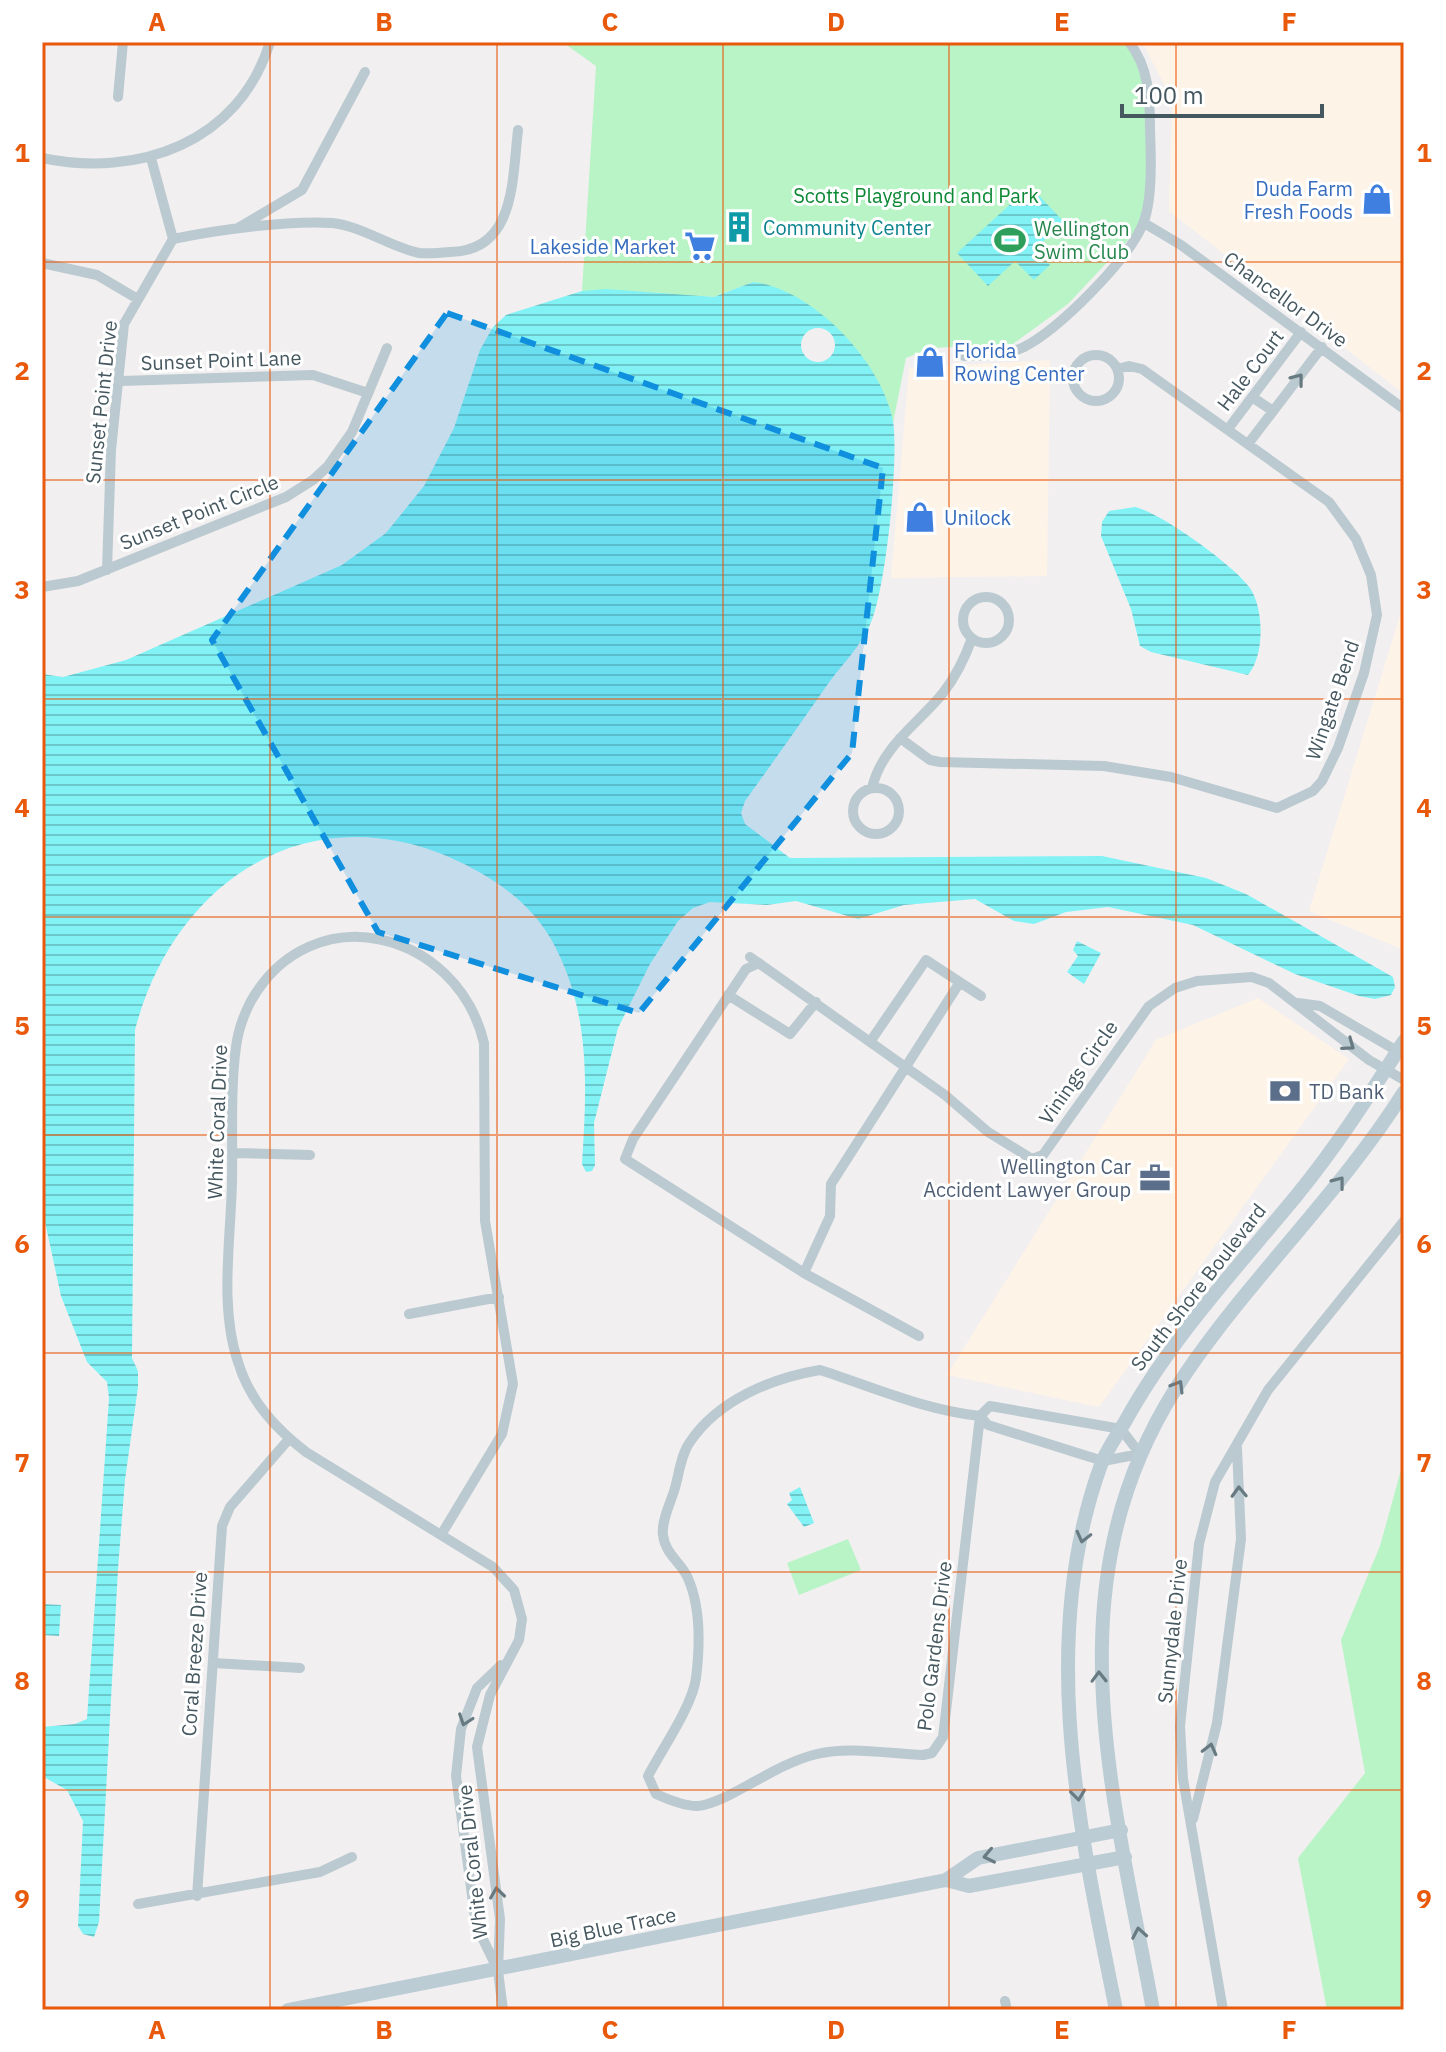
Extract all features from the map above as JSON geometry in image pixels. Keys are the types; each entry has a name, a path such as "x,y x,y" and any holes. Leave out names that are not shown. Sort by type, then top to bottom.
{"street":[{"path":"118,97 123,42"},
{"path":"42,158 105,166 151,158 194,138 231,108 259,69 270,42"},
{"path":"964,356 991,356 1022,348 1047,331 1124,257 1144,223 1151,162 1150,92 1138,53 1129,42"},
{"path":"237,229 302,190 365,72"},
{"path":"151,158 173,239 237,229 334,223 421,253 470,250 490,241 503,222 510,200 518,130"},
{"name":"Chancellor Drive","path":"1144,223 1181,245 1404,409"},
{"name":"Sunset Point Drive","path":"107,570 111,450 121,381 124,324 136,298 173,239"},
{"path":"42,263 97,275 136,298"},
{"name":"Hale Court","path":"1228,429 1301,332"},
{"path":"1248,444 1322,347"},
{"name":"Sunset Point Circle","path":"42,587 69,585 304,486 341,450 387,348"},
{"name":"Wingate Bend","path":"1100,356 1117,369 1116,390 1104,400 1089,400 1077,391 1076,369 1086,358 1100,356"},
{"name":"Wingate Bend","path":"900,738 930,760 940,762 1104,766 1171,777 1277,808 1313,791 1338,748 1364,673 1377,615 1371,575 1356,539 1329,502 1228,429 1142,369 1129,366 1117,369"},
{"name":"Sunset Point Lane","path":"121,381 313,375 368,393"},
{"path":"1252,397 1273,411"},
{"path":"872,788 887,790 899,808 895,822 883,832 869,832 854,816 855,801 872,788 879,768 900,738 942,694 972,638 964,618 970,604 983,597 1003,604 1009,617 1000,637 986,643 972,638"},
{"name":"White Coral Drive","path":"441,1535 493,1452 509,1415 511,1364 482,1188 485,1063 482,1033 472,1005 455,981 417,951 374,938 335,940 298,954 267,978 250,1003 239,1030 233,1153 232,1340 246,1384 272,1422 289,1439 441,1535 493,1567 514,1590 522,1619 519,1640 490,1695 477,1747 500,1919 498,1971"},
{"name":"Vinings Circle","path":"919,1336 804,1273 625,1159 633,1139 728,995 755,960 945,1095 988,1132 1032,1159 1043,1155 1135,1022 1149,1006 1175,988 1227,977 1252,977 1298,1003 1317,1021 1404,1080"},
{"path":"870,1042 926,960 981,996"},
{"path":"804,1273 830,1216 831,1184 960,982"},
{"path":"728,995 790,1034 816,1002"},
{"name":"Vinings Circle","path":"1298,1003 1320,1006 1402,1049"},
{"name":"South Shore Boulevard","path":"1116,2010 1087,1866 1067,1699 1067,1644 1074,1575 1103,1461 1178,1339 1326,1158 1402,1049"},
{"name":"South Shore Boulevard","path":"1153,2010 1104,1733 1099,1653 1113,1543 1140,1454 1183,1376 1346,1174 1404,1092"},
{"path":"233,1153 310,1155"},
{"name":"Sunnydale Drive","path":"1223,2010 1183,1779 1180,1726 1199,1544 1215,1482 1268,1390 1404,1221"},
{"path":"409,1314 499,1297"},
{"name":"Polo Gardens Drive","path":"1121,1429 990,1406 980,1416 940,1746 923,1755 835,1751 816,1754 780,1766 701,1806 656,1794 648,1776 696,1679 698,1613 694,1592 685,1572 667,1549 662,1530 688,1444 715,1416 774,1381 820,1370 889,1391 920,1406 980,1416 988,1425 1103,1461 1140,1454"},
{"path":"1121,1429 1140,1454"},
{"name":"Coral Breeze Drive","path":"197,1896 221,1537 225,1516 289,1439"},
{"name":"Sunnydale Drive","path":"1191,1825 1217,1723 1241,1539 1237,1448"},
{"name":"White Coral Drive","path":"498,1971 476,1925 456,1776 461,1729 477,1688 509,1658"},
{"path":"214,1663 300,1668"},
{"name":"Big Blue Trace","path":"288,2010 498,1971 946,1880 978,1858 1121,1830"},
{"path":"138,1904 320,1872 352,1857"},
{"name":"Big Blue Trace","path":"946,1880 969,1886 1125,1857"},
{"path":"498,1971 503,2010"}],"highlighted area":[{"path":"447,313 883,468 852,753 639,1013 378,932 212,640"}],"shaded area":[{"path":"1142,42 1404,42 1404,394 1169,211 1172,99"},
{"path":"1050,360 1047,576 891,578 909,368"},
{"path":"1404,586 1404,950 1309,911 1399,619"},
{"path":"1258,998 1349,1059 1099,1407 947,1375 1156,1040"}],"green space":[{"name":"Scotts Playground and Park","path":"1129,42 1151,79 1144,223 1068,304 1013,344 932,348 906,358 893,423 875,379 753,282 714,297 582,291 596,66 565,44"},
{"path":"1404,1459 1404,2010 1327,2010 1298,1858 1365,1773 1341,1640 1380,1546"},
{"path":"848,1539 861,1570 799,1595 787,1563"}],"water":[{"path":"1030,186 1064,222 1035,249 1050,265 1034,280 1015,261 988,286 957,253"},
{"path":"753,282 799,298 841,332 860,353 886,398 893,421 894,464 886,557 869,627 745,801 741,813 745,824 790,858 1102,856 1206,878 1246,894 1393,977 1395,987 1391,995 1375,999 1359,996 1295,974 1193,925 1108,907 1066,912 1034,924 1014,921 975,899 904,905 858,919 796,901 767,905 710,902 693,908 678,921 650,964 618,1028 594,1123 595,1165 592,1171 586,1172 582,1164 585,1106 583,1048 573,993 551,939 531,912 507,890 449,857 395,841 343,837 295,846 251,866 212,895 179,933 153,978 135,1030 132,1358 138,1371 138,1387 125,1480 118,1569 99,1922 94,1937 83,1934 78,1926 83,1821 67,1790 42,1776 42,1727 75,1724 87,1719 109,1398 107,1382 87,1362 61,1296 42,1208 42,674 63,677 126,660 342,565 386,533 424,486 454,428 480,350 493,327 506,315 582,291 606,289 714,297"},
{"path":"1135,507 1196,541 1250,588 1258,608 1261,632 1254,666 1248,675 1151,652 1140,646 1131,609 1101,536 1102,522 1109,511"},
{"path":"1077,941 1101,953 1084,984 1067,972 1078,956 1073,950"},
{"path":"800,1487 814,1523 804,1527 787,1504 792,1500 789,1493"},
{"path":"42,1604 61,1605 59,1636 42,1635"}],"pier":[{"path":"818,328 830,333 835,345 830,357 818,362 806,357 801,345 806,333"}],"place":[{"name":"Duda Farm Fresh Foods","path":"1377,199"},
{"name":"Community Center","path":"739,227"},
{"name":"Wellington Swim Club","path":"1010,240"},
{"name":"Lakeside Market","path":"700,246"},
{"name":"Florida Rowing Center","path":"930,362"},
{"name":"Unilock","path":"920,517"},
{"name":"TD Bank","path":"1285,1091"},
{"name":"Wellington Car Accident Lawyer Group","path":"1155,1178"}]}
